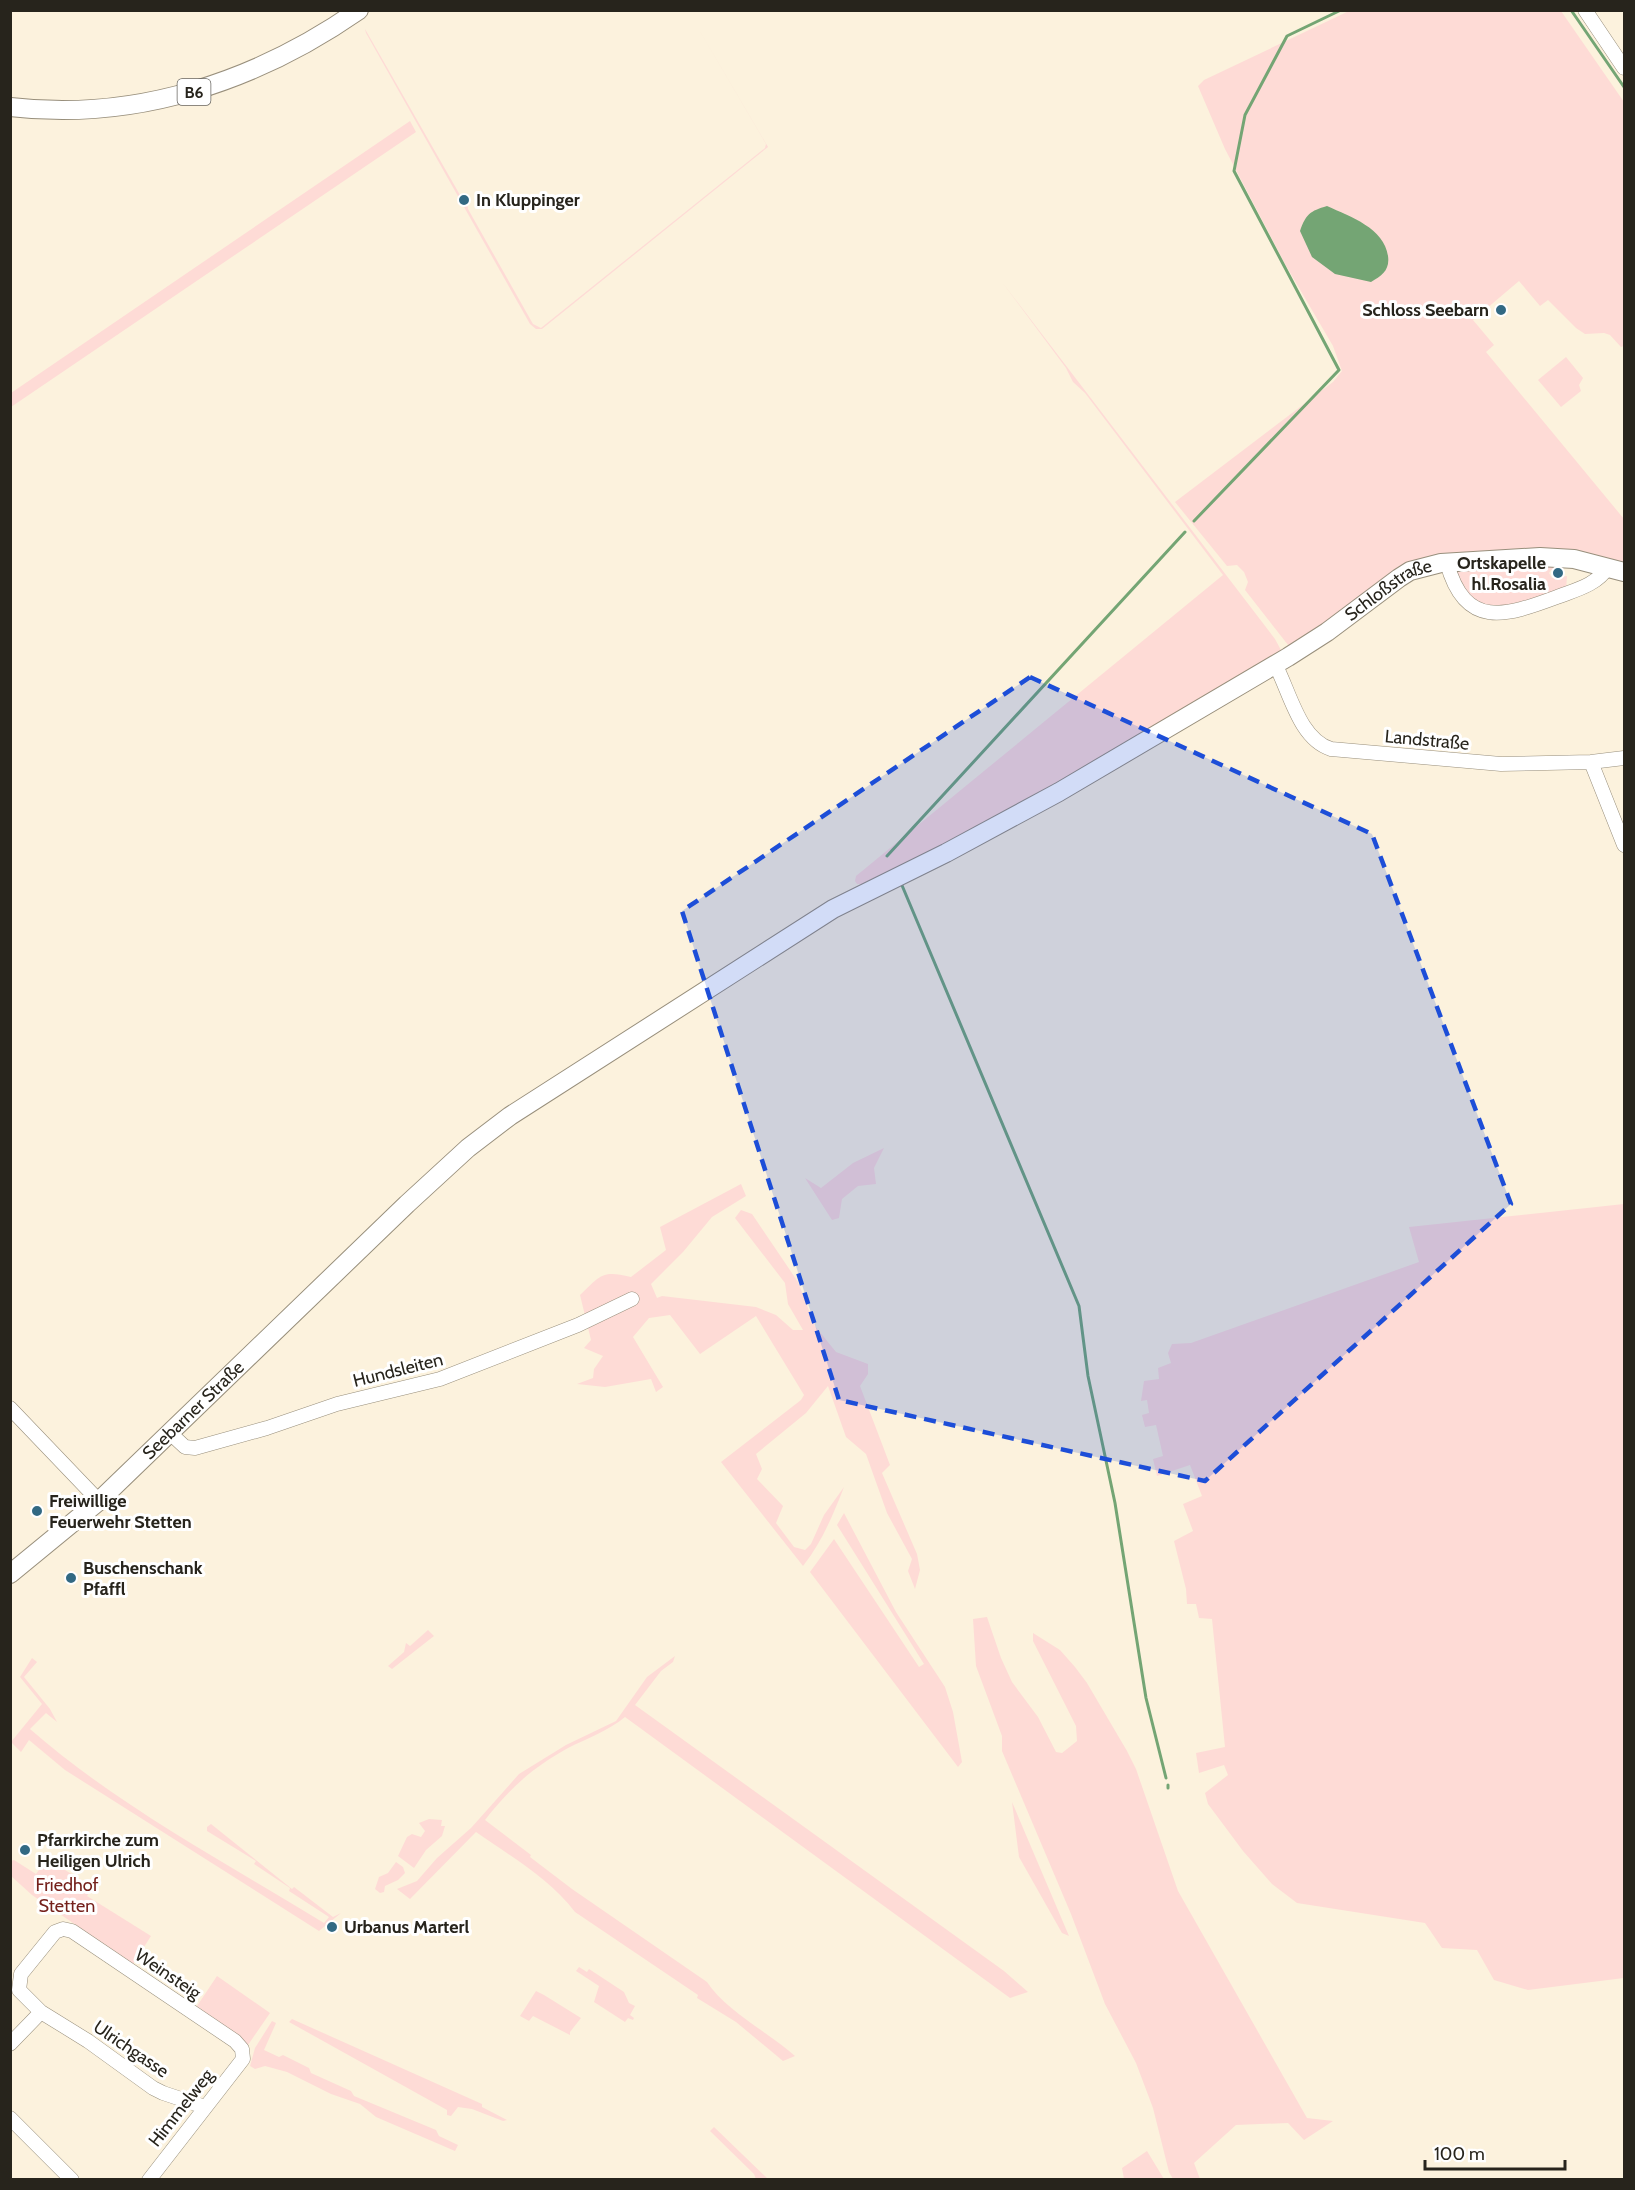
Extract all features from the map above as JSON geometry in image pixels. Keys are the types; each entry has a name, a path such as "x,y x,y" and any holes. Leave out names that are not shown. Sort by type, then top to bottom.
{"main road":[{"name":"B6","path":"10,107 76,110 132,105 171,98 244,75 309,43 359,10"},
{"name":"Schloßstraße","path":"370,1238 456,1158 510,1116 832,909 946,853 1059,792 1327,632 1399,578 1425,567 1447,563 1558,557 1616,570"},
{"name":"Seebarner Straße","path":"10,1574 99,1501 370,1238"}],"street":[{"path":"1585,10 1624,68"},
{"path":"1447,563 1451,579 1466,601 1479,610 1496,614 1527,608 1586,586 1616,570"},
{"name":"Landstraße","path":"1275,664 1306,730 1318,744 1331,749 1502,764 1591,762 1624,758"},
{"path":"1591,762 1624,845"},
{"name":"Hundsleiten","path":"170,1433 185,1447 195,1448 267,1428 337,1404 440,1379 578,1325 632,1299"},
{"path":"10,1408 99,1501"},
{"name":"Ulrichgasse","path":"63,1929 55,1932 21,1974 19,1990 41,2012 153,2088 205,2107"},
{"name":"Weinsteig","path":"63,1929 72,1931 235,2042 242,2049 243,2059"},
{"path":"10,2044 41,2012"},
{"name":"Himmelweg","path":"148,2180 243,2059"},
{"path":"10,2118 72,2180"}],"highlighted area":[{"path":"1030,677 1372,834 1511,1204 1205,1481 839,1400 682,911"}],"green space":[{"path":"688,11 768,147 542,329 536,329 530,324 365,29 460,195 466,199 468,209 533,324 541,328 765,148 766,144"},
{"path":"1349,11 1561,11 1624,102 1624,346 1621,347 1610,335 1604,333 1585,334 1548,300 1540,306 1519,281 1473,320 1494,345 1486,352 1624,519 1624,565 1454,555 1292,650 1245,590 1248,582 1244,572 1237,565 1227,566 1175,502 1333,382 1342,371 1333,346 1285,264 1225,149 1198,86 1204,80"},
{"path":"410,121 416,132 11,407 11,393"},
{"path":"1002,282 1275,639 1282,652 1042,795 867,884 857,884 856,876 1223,575 1085,393 1073,382 1066,368"},
{"path":"1566,357 1583,378 1579,385 1581,391 1561,407 1538,380"},
{"path":"1528,564 1565,567 1551,570 1549,573 1552,578 1567,576 1566,590 1515,607 1478,605 1458,582 1457,570"},
{"path":"884,1148 874,1168 876,1184 858,1186 842,1199 839,1218 832,1220 805,1178 821,1188 853,1163"},
{"path":"741,1184 746,1196 712,1217 683,1252 651,1284 657,1298 662,1296 756,1307 776,1315 793,1330 803,1330 788,1304 785,1283 735,1218 741,1210 752,1214 798,1282 815,1326 836,1352 868,1364 868,1374 860,1386 890,1465 882,1473 917,1554 920,1570 915,1589 908,1571 912,1559 887,1513 866,1454 846,1437 828,1386 806,1413 756,1454 762,1469 757,1479 783,1506 776,1523 794,1547 805,1550 811,1544 824,1515 844,1487 821,1538 803,1566 721,1462 801,1400 804,1395 756,1316 700,1354 670,1315 649,1318 633,1337 663,1387 656,1392 651,1379 605,1387 577,1384 593,1378 594,1369 603,1356 584,1348 591,1340 580,1295 602,1276 614,1274 631,1277 666,1250 660,1227"},
{"path":"1624,1204 1624,1978 1528,1990 1494,1980 1477,1950 1442,1948 1425,1923 1297,1903 1272,1884 1243,1851 1208,1804 1205,1793 1228,1775 1224,1765 1199,1773 1196,1753 1225,1747 1212,1619 1199,1618 1196,1604 1187,1604 1186,1589 1174,1541 1193,1531 1183,1504 1202,1496 1190,1465 1157,1476 1153,1459 1163,1456 1156,1425 1145,1427 1142,1415 1149,1413 1147,1400 1141,1401 1144,1381 1159,1379 1158,1368 1171,1363 1168,1353 1172,1344 1191,1343 1419,1262 1409,1227"},
{"path":"844,1513 896,1612 945,1687 953,1712 962,1762 958,1767 810,1572 834,1539 919,1667 924,1664 837,1525"},
{"path":"987,1617 1012,1682 1038,1717 1056,1752 1062,1753 1077,1741 1076,1726 1033,1641 1033,1633 1060,1650 1087,1683 1136,1769 1178,1891 1307,2118 1333,2121 1304,2140 1288,2123 1236,2125 1194,2163 1200,2179 1173,2179 1169,2172 1153,2108 1136,2063 1105,2004 1071,1914 1002,1751 1002,1736 976,1666 973,1619"},
{"path":"428,1630 434,1636 392,1669 388,1666 404,1652 406,1643 410,1646"},
{"path":"675,1656 673,1662 661,1671 635,1705 1004,1971 1028,1992 1010,1998 625,1717 605,1730 555,1755 533,1771 503,1798 485,1820 572,1889 707,1982 736,2012 795,2056 783,2061 736,2022 697,1998 698,1995 575,1912 541,1878 476,1832 410,1899 397,1889 417,1881 437,1858 471,1828 519,1774 566,1745 616,1721 647,1677"},
{"path":"32,1658 37,1662 24,1677 50,1709 57,1722 46,1713 30,1729 64,1757 136,1808 324,1923 329,1917 289,1891 290,1888 254,1864 256,1861 207,1831 207,1827 211,1824 292,1889 294,1887 333,1917 341,1913 319,1931 65,1770 29,1740 21,1752 11,1742 42,1704 20,1677"},
{"path":"1012,1802 1069,1936 1062,1933 1019,1857"},
{"path":"429,1819 442,1820 441,1826 445,1826 442,1836 426,1850 414,1868 398,1856 407,1837 412,1834 421,1837 425,1831 419,1823"},
{"name":"Friedhof Stetten","path":"47,1859 93,1887 87,1896 151,1936 133,1964 32,1895 11,1876 11,1861 14,1860 36,1874"},
{"path":"396,1862 403,1867 405,1873 398,1880 385,1886 384,1892 380,1893 375,1889 379,1877 388,1873"},
{"path":"579,1967 587,1972 589,1969 624,1992 629,2003 635,2006 630,2015 634,2018 633,2020 628,2018 625,2022 594,2002 599,1986 576,1971"},
{"path":"217,1976 270,2013 248,2045 195,2009"},
{"path":"536,1991 581,2018 570,2035 533,2016 529,2021 520,2016"},
{"path":"292,2019 482,2104 482,2107 507,2120 503,2121 472,2109 458,2107 451,2116 447,2115 447,2110 289,2022"},
{"path":"272,2021 276,2023 264,2050 279,2057 283,2055 309,2068 311,2073 351,2091 354,2096 436,2130 439,2136 458,2145 455,2151 376,2117 360,2104 331,2094 287,2072 265,2066 255,2069 250,2066 255,2048"},
{"path":"714,2127 768,2179 756,2179 754,2174 710,2131"},
{"path":"1147,2151 1164,2179 1124,2179 1122,2168"}],"shaded area":[{"path":"1327,206 1365,225 1380,238 1385,246 1388,261 1386,269 1379,277 1371,282 1335,274 1312,257 1300,231 1309,214"}],"waterway":[{"path":"1194,521 1339,370 1234,171 1245,115 1287,36 1341,10"},
{"path":"1571,10 1624,87"},
{"path":"887,856 1185,532"},
{"path":"901,883 1079,1306 1088,1376 1115,1503 1146,1698 1166,1778"}],"place":[{"name":"In Kluppinger","path":"464,200"},
{"name":"Schloss Seebarn","path":"1501,310"},
{"name":"Ortskapelle hl.Rosalia","path":"1558,573"},
{"name":"Freiwillige Feuerwehr Stetten","path":"37,1511"},
{"name":"Buschenschank Pfaffl","path":"71,1578"},
{"name":"Pfarrkirche zum Heiligen Ulrich","path":"25,1850"},
{"name":"Urbanus Marterl","path":"332,1927"}]}
